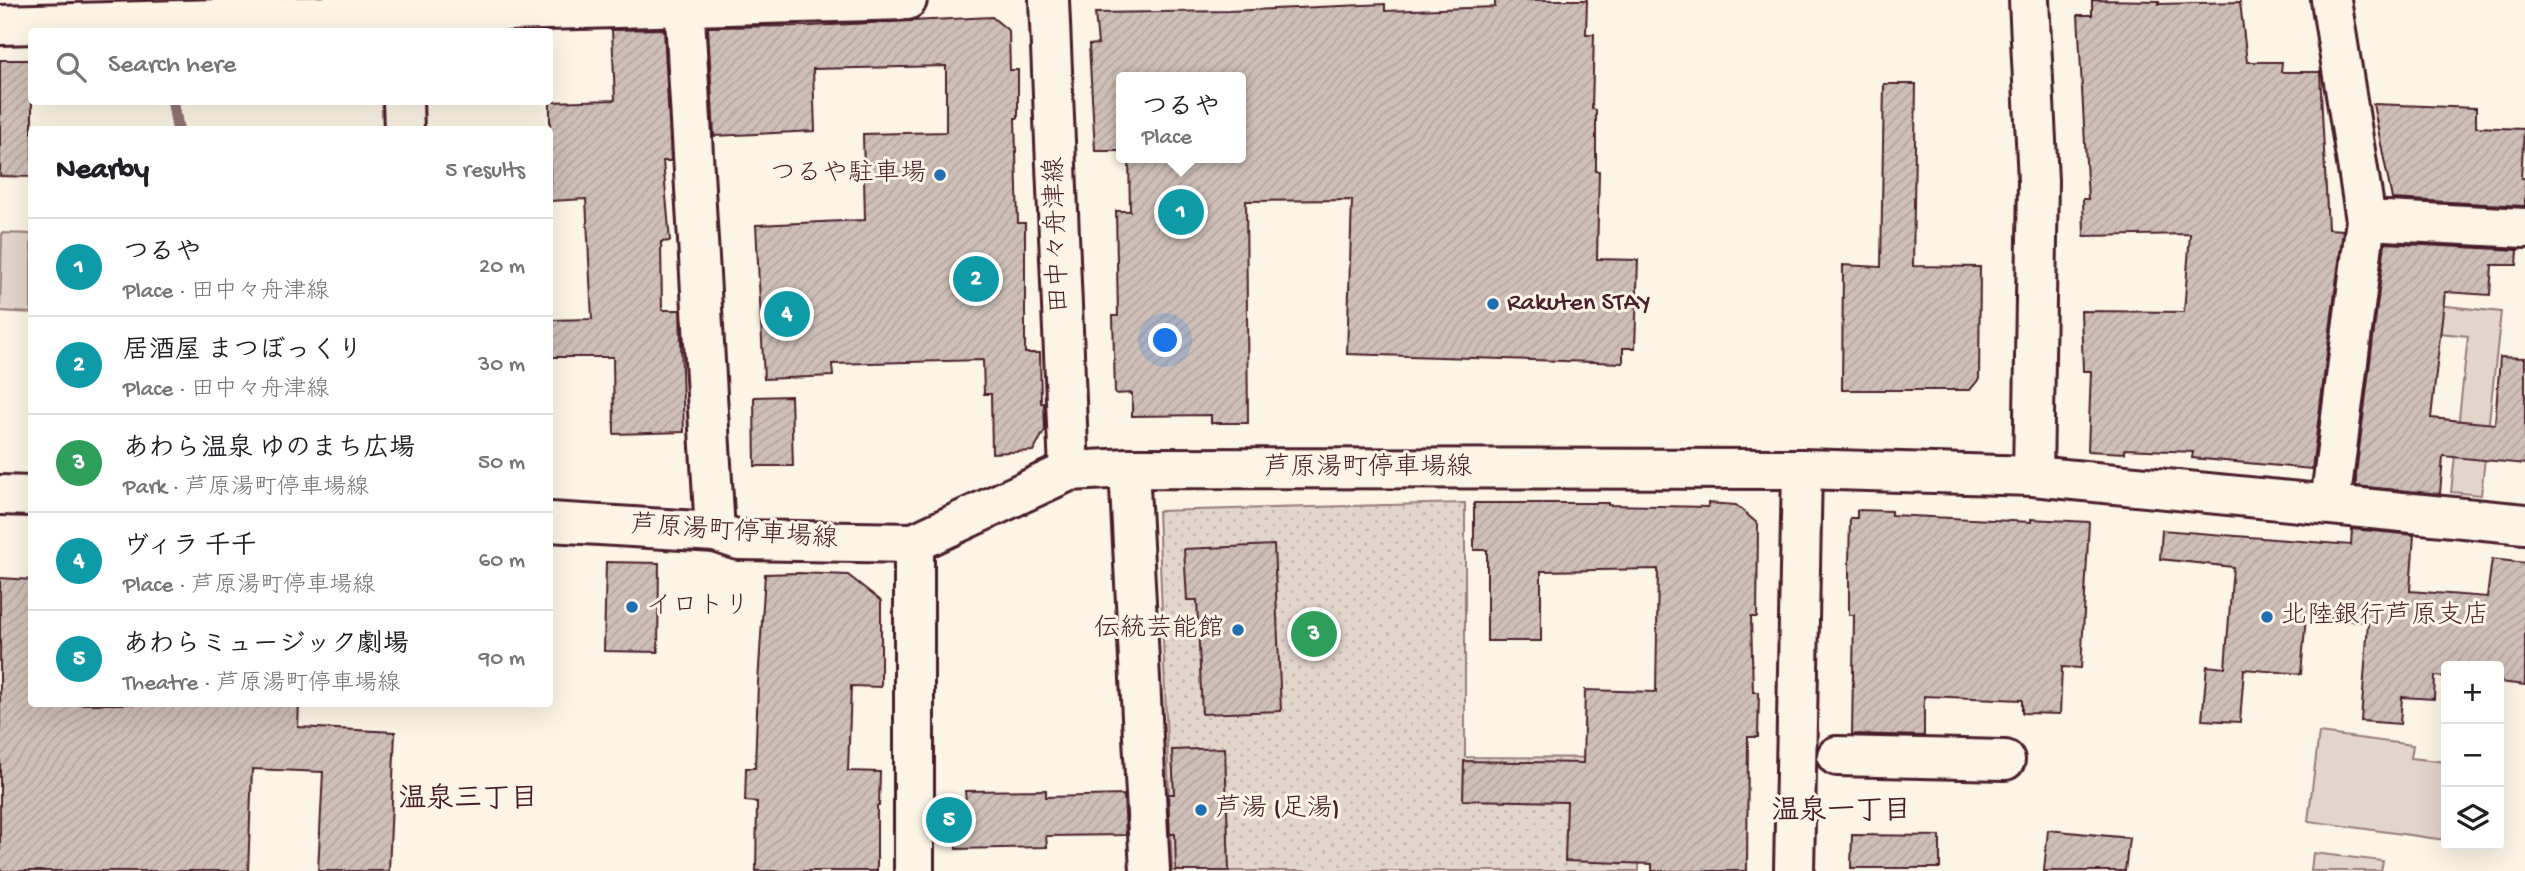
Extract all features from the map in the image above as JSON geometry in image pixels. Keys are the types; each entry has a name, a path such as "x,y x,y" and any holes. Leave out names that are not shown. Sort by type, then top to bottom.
{"street":[{"path":"0,25 399,15 684,3 906,0"},
{"name":"田中々舟津線","path":"1049,0 1069,471"},
{"path":"2029,0 2038,181 2033,476"},
{"path":"2330,504 2366,220 2331,0"},
{"path":"684,3 715,532"},
{"path":"403,105 404,126"},
{"path":"2366,220 2525,228"},
{"path":"1129,468 1150,871"},
{"name":"芦原湯町停車場線","path":"553,523 715,532 739,540 914,543 1069,471 1129,468 1802,469 2033,476 2525,524"},
{"path":"1794,871 1802,469"},
{"path":"0,495 28,496"},
{"path":"914,543 914,871"},
{"path":"1837,756 2005,760"}],"shaded area":[{"path":"2,233 28,234 28,313 0,311"},
{"path":"2374,298 2501,312 2481,495 2451,492 2468,336 2372,326"},
{"path":"1465,503 1465,757 1640,758 1639,871 1172,871 1158,511"},
{"path":"2319,733 2413,745 2411,758 2441,761 2441,839 2308,821"},
{"path":"2313,853 2383,861 2381,871 2311,871"}],"building":[{"path":"1495,0 1587,0 1586,34 1594,34 1592,109 1596,110 1596,171 1599,171 1597,259 1638,260 1635,348 1623,348 1623,363 1347,354 1352,200 1246,201 1248,423 1211,423 1211,415 1132,416 1132,393 1115,394 1113,316 1118,316 1116,211 1130,211 1129,163 1246,163 1246,72 1116,72 1116,151 1095,151 1089,45 1098,44 1095,13 1229,11 1385,4 1385,11 1495,7"},
{"path":"2092,0 2159,1 2159,4 2240,2 2247,62 2282,62 2281,72 2320,72 2328,229 2343,230 2312,469 2192,458 2193,452 2125,449 2125,453 2088,451 2091,371 2083,371 2081,311 2184,312 2190,234 2084,236 2083,199 2088,199 2078,15 2092,15"},
{"path":"992,17 1009,31 1010,70 1018,70 1018,118 1015,118 1018,223 1025,223 1025,353 1040,353 1041,403 1044,403 1045,430 1033,451 992,453 991,394 984,394 983,360 832,364 833,376 764,379 756,225 865,220 863,134 946,132 946,66 813,69 815,131 714,136 708,27 810,26"},
{"path":"664,29 671,161 663,161 670,241 661,242 662,310 680,310 684,432 614,434 613,357 553,357 553,320 592,319 586,199 553,201 553,126 550,126 550,105 553,105 553,102 615,100 612,30"},
{"path":"0,60 28,60 28,105 32,105 32,126 28,126 28,177 0,176"},
{"path":"1884,84 1916,84 1913,266 1980,267 1979,379 1970,390 1842,390 1843,265 1881,267"},
{"path":"2373,104 2476,108 2476,127 2524,129 2521,178 2525,178 2525,206 2392,199"},
{"path":"2385,243 2518,250 2517,265 2492,265 2490,295 2445,292 2431,418 2495,424 2500,357 2525,358 2525,464 2443,456 2440,494 2356,486"},
{"path":"791,396 793,466 755,466 754,397"},
{"path":"1474,503 1608,503 1708,507 1708,503 1736,505 1758,524 1757,617 1751,617 1753,692 1759,692 1758,737 1748,737 1747,871 1652,871 1652,864 1565,861 1567,802 1463,800 1464,761 1583,763 1585,690 1656,692 1658,569 1541,571 1541,641 1487,641 1487,550 1474,550"},
{"path":"1857,510 1891,511 1891,515 2089,522 2081,668 2062,667 2060,714 2022,713 2022,700 1924,696 1924,736 1852,734 1854,615 1849,615 1850,518 1857,518"},
{"path":"2352,529 2414,535 2410,591 2487,597 2492,559 2525,563 2525,685 2504,683 2504,661 2441,661 2441,677 2435,676 2434,699 2402,697 2400,724 2361,721 2368,622 2306,617 2301,674 2244,669 2240,722 2202,720 2207,666 2225,668 2233,567 2160,559 2162,530 2351,545"},
{"name":"伝統芸能館","path":"1274,545 1281,711 1202,714 1197,600 1187,600 1184,549"},
{"name":"イロトリ","path":"606,562 659,563 658,652 604,651"},
{"path":"765,574 848,575 881,601 881,687 851,686 848,771 880,772 877,871 756,871 757,802 745,801 746,768 755,768"},
{"path":"0,578 28,580 28,707 299,707 298,727 395,732 389,871 318,871 323,772 252,769 248,871 0,871"},
{"name":"芦湯 (足湯)","path":"1225,748 1229,871 1176,871 1175,834 1170,834 1168,794 1174,794 1172,750"},
{"path":"1046,790 1046,797 1124,795 1126,835 1046,836 1047,847 956,849 955,802 966,802 965,791"},
{"path":"2048,830 2129,838 2125,871 2044,871"},
{"path":"1852,835 1940,836 1940,868 1851,868"}],"waterway":[{"path":"174,105 177,126"}],"place":[{"name":"つるや駐車場","path":"940,175"},
{"name":"つるや","path":"1181,212"},
{"name":"居酒屋 まつぼっくり","path":"976,279"},
{"name":"Rakuten STAY","path":"1493,304"},
{"name":"ヴィラ 千千","path":"787,314"},
{"name":"イロトリ","path":"632,607"},
{"name":"北陸銀行芦原支店","path":"2267,617"},
{"name":"伝統芸能館","path":"1238,630"},
{"name":"あわら温泉 ゆのまち広場","path":"1314,634"},
{"name":"芦湯 (足湯)","path":"1201,810"},
{"name":"あわらミュージック劇場","path":"949,820"}],"district":[{"name":"温泉三丁目","path":"468,800"},
{"name":"温泉一丁目","path":"1841,812"}]}
